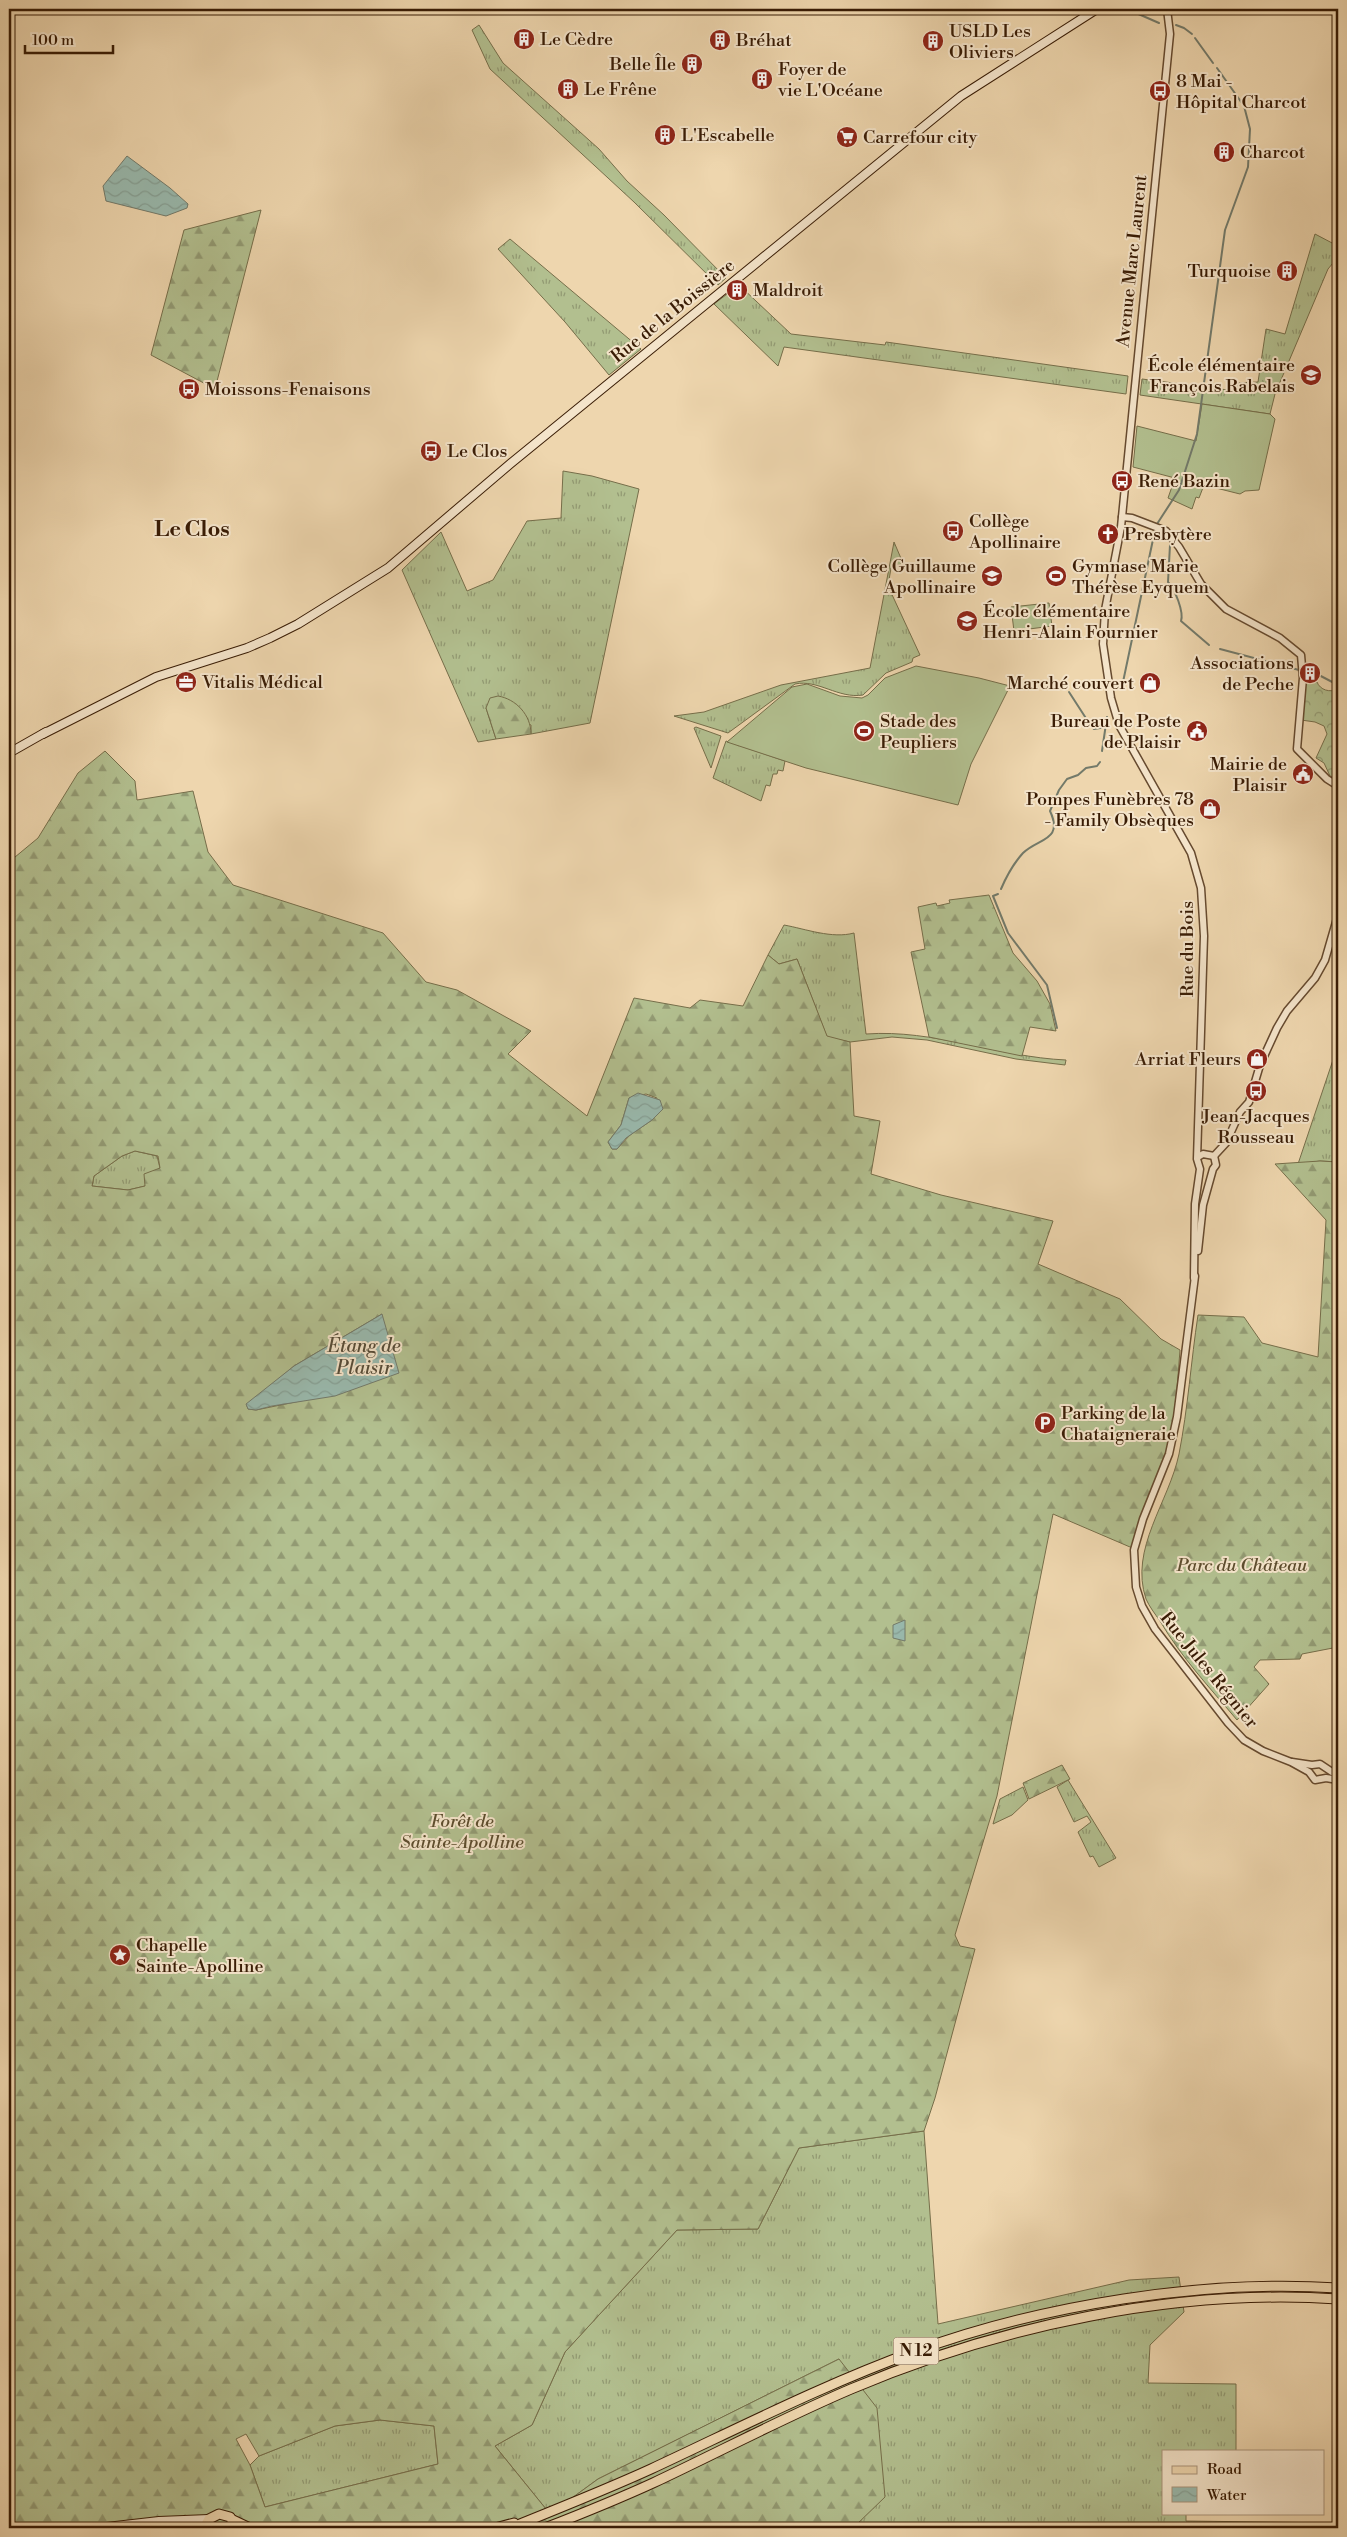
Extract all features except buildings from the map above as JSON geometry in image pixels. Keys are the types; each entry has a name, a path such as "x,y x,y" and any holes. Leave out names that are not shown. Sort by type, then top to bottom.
{"main road":[{"name":"Rue de la Boissière","path":"9,753 100,700 162,669 270,638 298,624 388,568 510,464 961,96 1097,9"},
{"name":"N 12","path":"510,2528 649,2470 846,2378 917,2350 972,2333 1076,2308 1179,2293 1287,2287 1338,2288"},
{"name":"N 12","path":"545,2528 653,2482 851,2389 920,2363 977,2345 1036,2329 1123,2311 1230,2299 1338,2299"},
{"path":"98,2528 209,2519 222,2514 235,2524 250,2528"},
{"path":"204,2528 209,2519"},
{"path":"495,2528 512,2523 522,2523"},
{"path":"134,2525 177,2528"}],"street":[{"name":"Avenue Marc Laurent","path":"1129,742 1119,725 1113,706 1104,644 1105,610 1122,516 1170,34 1167,9"},
{"path":"1122,516 1166,531 1180,547 1201,584 1226,609 1280,638 1301,655 1303,678 1297,750 1327,779 1338,786"},
{"name":"Rue du Bois","path":"1129,742 1195,861 1201,888 1204,936 1198,1157"},
{"path":"1198,1145 1211,1155 1217,1162 1213,1170 1200,1169 1197,1164 1198,1157 1211,1155 1226,1143 1240,1112 1248,1102 1260,1066 1286,1010 1315,978 1325,960 1338,915"},
{"name":"Rue Jules Régnier","path":"1194,1278 1195,1204 1200,1169"},
{"name":"Rue Jules Régnier","path":"1213,1170 1203,1205 1177,1417 1169,1454 1143,1519 1134,1550 1136,1587 1142,1606 1154,1629 1228,1724 1244,1740 1263,1751 1291,1762"},
{"path":"1291,1762 1312,1765 1320,1764 1338,1776"},
{"path":"1291,1762 1309,1772 1315,1780 1322,1778 1338,1780"},
{"path":"1309,1772 1312,1765"},
{"path":"1322,1778 1325,1769"}],"green space":[{"path":"479,25 503,63 599,149 627,181 664,215 726,278 718,285 634,202 490,69 472,30"},
{"path":"261,210 215,389 151,355 184,230"},
{"path":"1315,234 1334,244 1338,240 1338,257 1328,269 1275,394 1270,414 1140,395 1142,379 1236,391 1237,383 1258,382 1266,329 1285,334"},
{"path":"510,239 641,349 609,375 565,322 498,249"},
{"path":"739,285 791,334 885,345 886,342 1128,376 1126,394 784,347 778,366 714,304"},
{"path":"1202,404 1270,414 1275,419 1259,490 1245,491 1240,494 1204,485 1199,498 1196,497 1192,509 1168,498 1175,478 1133,467 1137,426 1196,441"},
{"path":"563,471 592,476 639,489 590,723 531,734 531,725 486,708 496,739 478,742 402,570 441,532 467,591 493,580 527,521 561,518"},
{"path":"894,542 903,563 891,568 888,586 920,655 913,658 912,662 886,673 863,695 845,694 812,684 795,684 728,733 674,716 704,712 781,685 870,668"},
{"path":"1049,603 1052,626 1014,631 1011,607"},
{"name":"Stade des Peupliers","path":"916,666 1010,686 971,764 958,805 806,768 727,742 792,687 807,684 840,696 862,698 868,695 885,678"},
{"path":"1305,679 1317,682 1320,687 1326,690 1338,689 1338,781 1330,776 1324,763 1316,758 1327,734 1324,726 1315,722 1301,720"},
{"path":"498,696 511,701 521,709 528,720 531,734 496,739 486,708 490,698"},
{"path":"696,727 721,736 711,768 694,728"},
{"path":"726,741 785,761 783,771 778,770 777,774 773,774 770,786 766,785 761,801 713,778"},
{"name":"Forêt de Sainte-Apolline","path":"105,751 135,781 137,800 193,791 208,852 233,885 383,933 426,982 457,990 531,1031 508,1054 587,1116 634,998 690,1008 700,1000 743,1006 768,955 779,964 797,959 827,1036 850,1042 854,1116 880,1121 871,1174 941,1195 1053,1221 1038,1264 1120,1299 1161,1339 1180,1350 1174,1428 1137,1550 1053,1514 997,1796 955,1935 960,1946 975,1949 935,2098 924,2131 799,2148 758,2229 677,2230 565,2352 532,2425 495,2446 550,2514 598,2479 839,2359 877,2408 885,2497 853,2528 9,2528 9,862 38,838 78,773","holes":["646,1094 657,1098 652,1120 630,1135 617,1149 612,1149 608,1142 621,1125 629,1098","135,1151 158,1156 160,1168 144,1174 145,1186 128,1190 92,1186 94,1176 122,1156","382,1314 305,1400 256,1410 248,1409 247,1406 294,1366","380,2420 434,2426 438,2464 265,2507 250,2465 236,2439 246,2434 259,2456 335,2426"]},
{"path":"989,895 1013,953 1037,981 1050,1004 1056,1031 1030,1027 1022,1056 929,1037 911,952 925,949 918,907 936,903 937,906 950,903 949,900"},
{"path":"784,925 819,933 846,935 854,933 866,1034 891,1034 941,1039 1016,1054 1066,1060 1065,1065 1016,1059 927,1040 892,1037 850,1042 827,1037 797,959 779,964 768,955"},
{"path":"1338,1045 1338,1162 1320,1161 1298,1164"},
{"path":"135,1151 157,1156 160,1168 145,1186 128,1190 92,1186 94,1176 122,1156"},
{"name":"Parc du Château","path":"1320,1161 1338,1162 1338,1647 1302,1654 1300,1659 1260,1660 1254,1667 1269,1684 1237,1720 1186,1660 1146,1599 1142,1580 1143,1562 1152,1526 1174,1472 1179,1454 1198,1315 1244,1317 1262,1343 1318,1357 1326,1220 1275,1164"},
{"path":"1062,1765 1070,1779 1029,1799 1023,1783"},
{"path":"1068,1780 1116,1858 1099,1867 1093,1856 1090,1857 1078,1832 1091,1822 1087,1816 1074,1822 1057,1787"},
{"path":"1023,1787 1028,1800 1012,1815 993,1824 1000,1799"},
{"path":"924,2131 938,2324 1129,2280 1179,2277 1184,2312 1150,2345 1148,2383 1236,2384 1236,2450 1162,2450 1162,2514 1186,2514 1186,2521 1338,2523 1338,2528 853,2528 885,2496 839,2359 598,2479 550,2514 495,2446 532,2425 565,2352 677,2230 758,2229 799,2148"},
{"path":"380,2420 434,2426 438,2464 265,2507 250,2465 259,2456 335,2426"}],"water":[{"path":"127,156 170,188 188,204 187,208 166,216 106,201 103,186"},
{"path":"638,1093 660,1100 663,1109 652,1120 626,1138 617,1149 612,1149 608,1142 621,1125 629,1098"},
{"name":"Étang de Plaisir","path":"382,1314 399,1373 335,1396 256,1410 248,1409 246,1404 294,1366"},
{"path":"905,1620 905,1641 893,1638 893,1625"}],"waterway":[{"path":"1127,9 1159,23"},
{"path":"1176,25 1192,34"},
{"path":"1195,38 1213,63"},
{"path":"1157,524 1179,490 1197,434 1225,230 1248,167 1250,129 1244,106 1217,68"},
{"path":"1114,688 1123,682 1155,530"},
{"path":"1170,545 1168,582 1178,601 1182,617 1181,621 1209,645"},
{"path":"1220,649 1299,670"},
{"path":"1315,673 1338,685"},
{"path":"1069,692 1094,729 1106,727"},
{"path":"1102,751 1107,717"},
{"path":"1001,889 1010,870 1023,853 1052,834 1054,828 1050,811 1059,790 1067,779 1078,775 1086,768 1097,766 1100,762"},
{"path":"998,894 993,896 1008,933 1047,985 1057,1028"}],"place":[{"name":"Le Cèdre","path":"524,39"},
{"name":"Bréhat","path":"720,40"},
{"name":"USLD Les Oliviers","path":"933,41"},
{"name":"Belle Île","path":"692,64"},
{"name":"Foyer de vie L'Océane","path":"762,79"},
{"name":"Le Frêne","path":"568,89"},
{"name":"8 Mai - Hôpital Charcot","path":"1160,91"},
{"name":"L'Escabelle","path":"665,135"},
{"name":"Carrefour city","path":"847,137"},
{"name":"Charcot","path":"1224,152"},
{"name":"Turquoise","path":"1287,271"},
{"name":"Maldroit","path":"737,290"},
{"name":"École élémentaire François Rabelais","path":"1311,375"},
{"name":"Moissons-Fenaisons","path":"189,389"},
{"name":"Le Clos","path":"431,451"},
{"name":"René Bazin","path":"1122,481"},
{"name":"Collège Apollinaire","path":"953,531"},
{"name":"Presbytère","path":"1108,534"},
{"name":"Collège Guillaume Apollinaire","path":"992,576"},
{"name":"Gymnase Marie Thérèse Eyquem","path":"1056,576"},
{"name":"École élémentaire Henri-Alain Fournier","path":"967,621"},
{"name":"Associations de Peche","path":"1310,673"},
{"name":"Vitalis Médical","path":"186,682"},
{"name":"Marché couvert","path":"1150,683"},
{"name":"Stade des Peupliers","path":"864,731"},
{"name":"Bureau de Poste de Plaisir","path":"1197,731"},
{"name":"Mairie de Plaisir","path":"1303,774"},
{"name":"Pompes Funèbres 78 - Family Obsèques","path":"1210,809"},
{"name":"Arriat Fleurs","path":"1257,1059"},
{"name":"Jean-Jacques Rousseau","path":"1256,1091"},
{"name":"Parking de la Chataigneraie","path":"1045,1423"},
{"name":"Chapelle Sainte-Apolline","path":"120,1955"}],"district":[{"name":"Le Clos","path":"192,529"}]}
